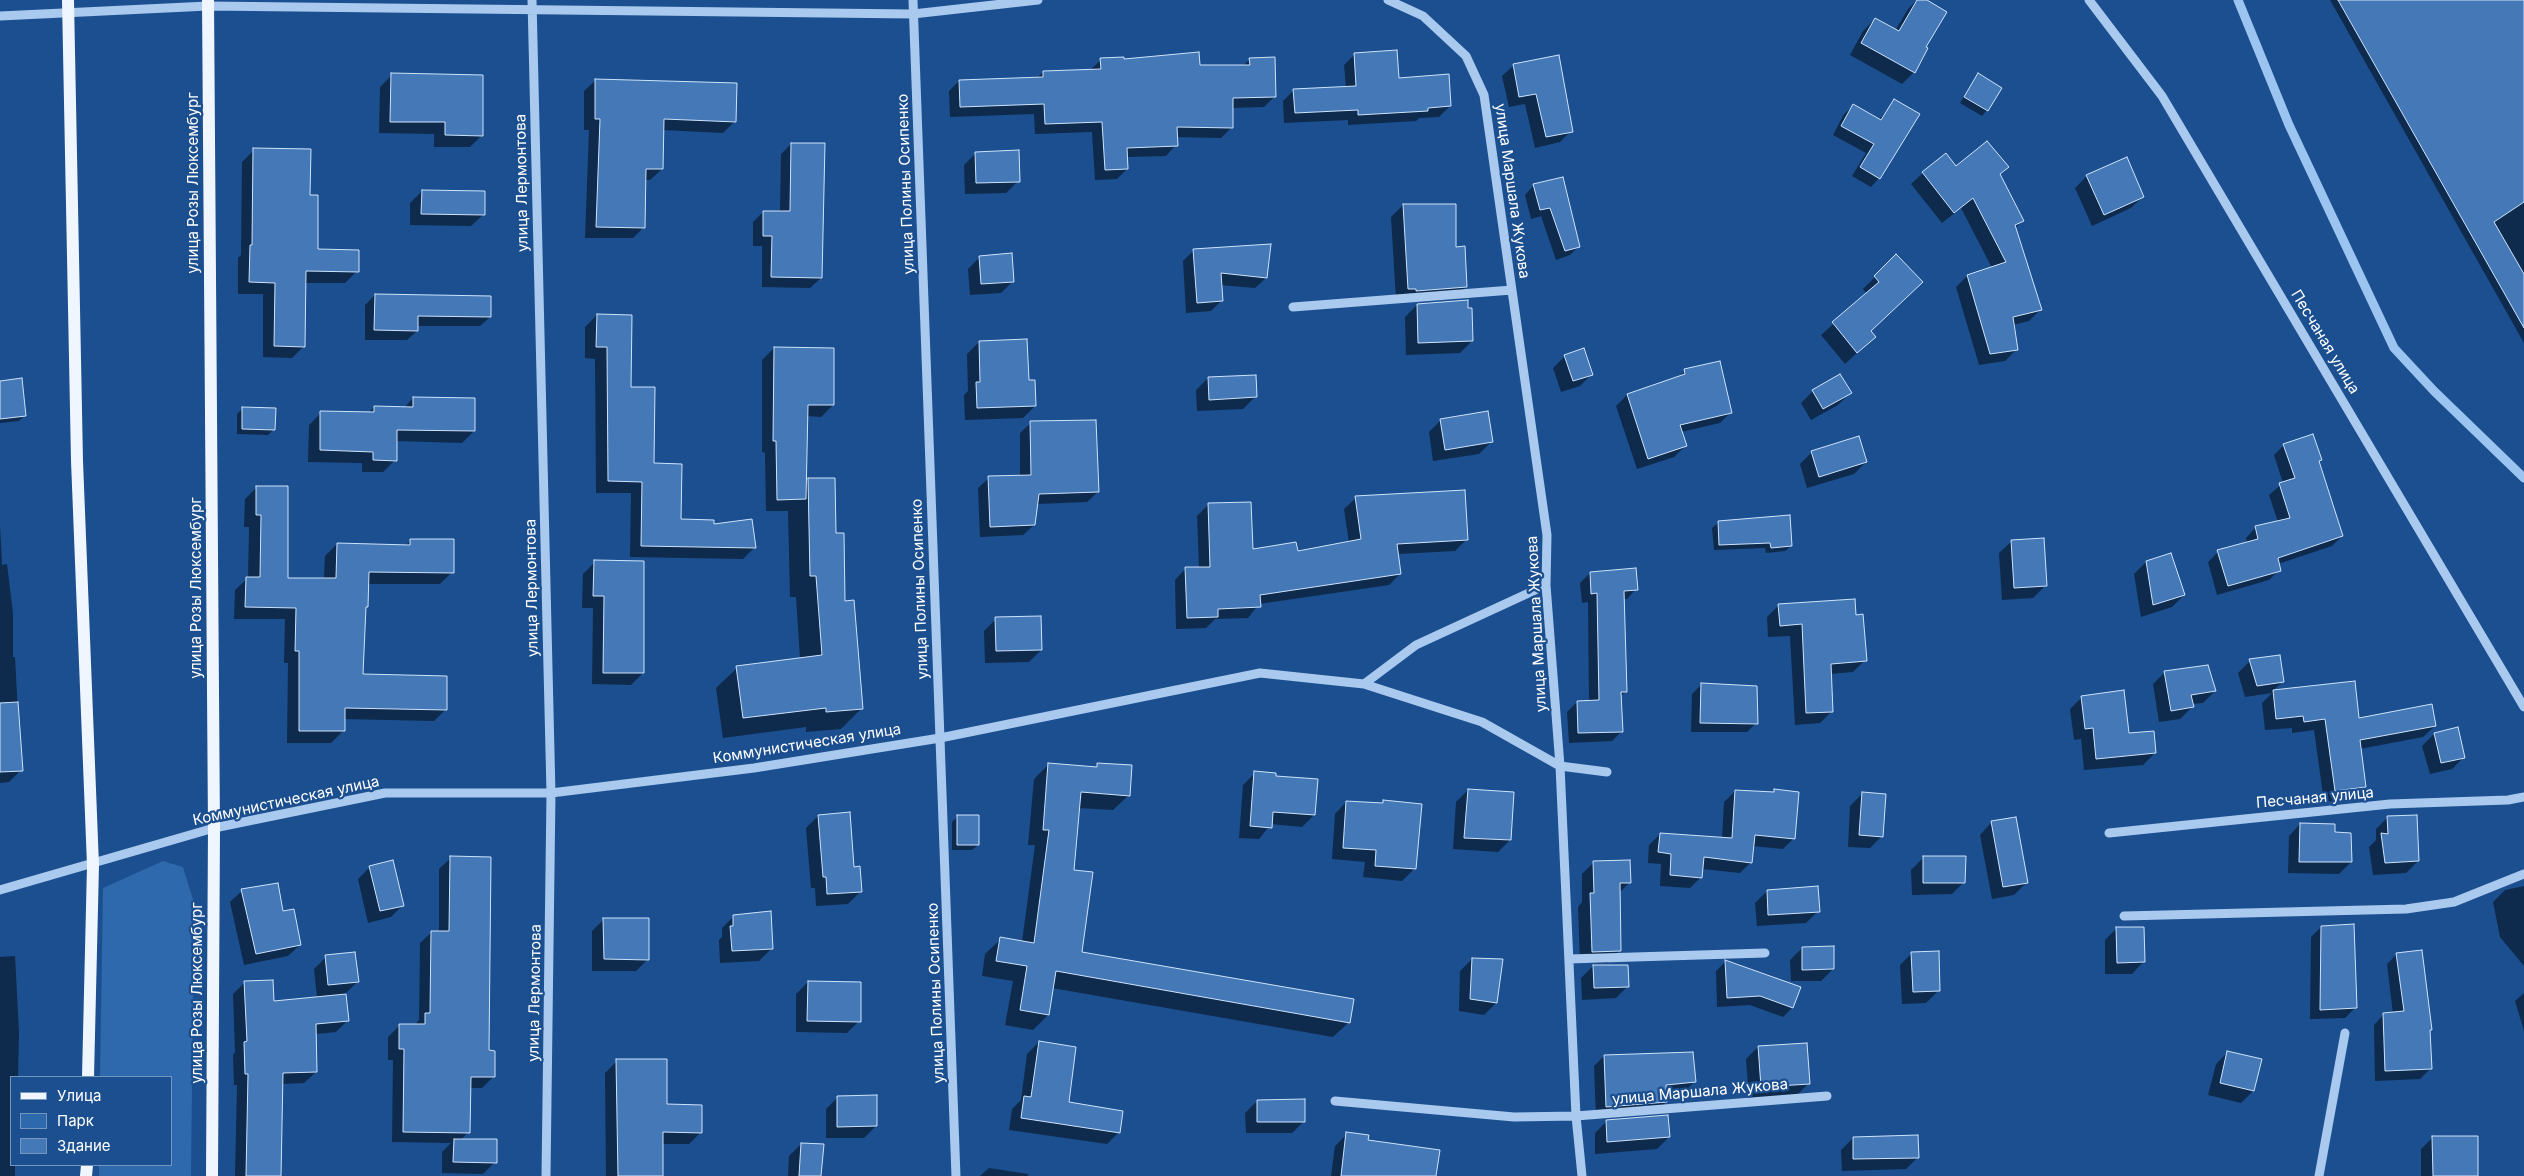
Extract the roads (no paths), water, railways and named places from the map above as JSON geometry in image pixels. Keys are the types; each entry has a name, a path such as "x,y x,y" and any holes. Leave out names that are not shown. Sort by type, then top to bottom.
{"main road":[{"path":"68,0 77,461 93,865 88,1076"},
{"name":"улица Розы Люксембург","path":"208,3 214,828 212,1176"}],"street":[{"name":"улица Лермонтова","path":"532,0 551,793 546,1176"},
{"name":"улица Полины Осипенко","path":"913,0 956,1176"},
{"path":"0,16 69,14 208,3 531,10 913,14 1038,0"},
{"name":"улица Маршала Жукова","path":"1388,0 1423,16 1466,56 1484,95 1547,535 1546,585 1560,766 1576,1116 1582,1176"},
{"name":"Песчаная улица","path":"2089,0 2162,96 2524,706"},
{"name":"улица Маршала Жукова","path":"1294,307 1512,290"},
{"path":"1364,684 1416,645 1546,585"},
{"name":"Коммунистическая улица","path":"0,890 93,865 214,828 385,793 551,793 754,768 940,738 1260,673 1364,684 1482,722 1560,766 1607,772"},
{"name":"Песчаная улица","path":"2109,833 2390,804 2508,800 2524,797"},
{"path":"2124,916 2406,909 2454,902 2524,874"},
{"path":"1569,959 1765,953"},
{"path":"2320,1176 2345,1033"},
{"name":"улица Маршала Жукова","path":"1335,1101 1514,1117 1576,1116 1827,1096"}],"waterway":[{"path":"2238,0 2289,125 2394,348 2434,391 2524,478"}]}
